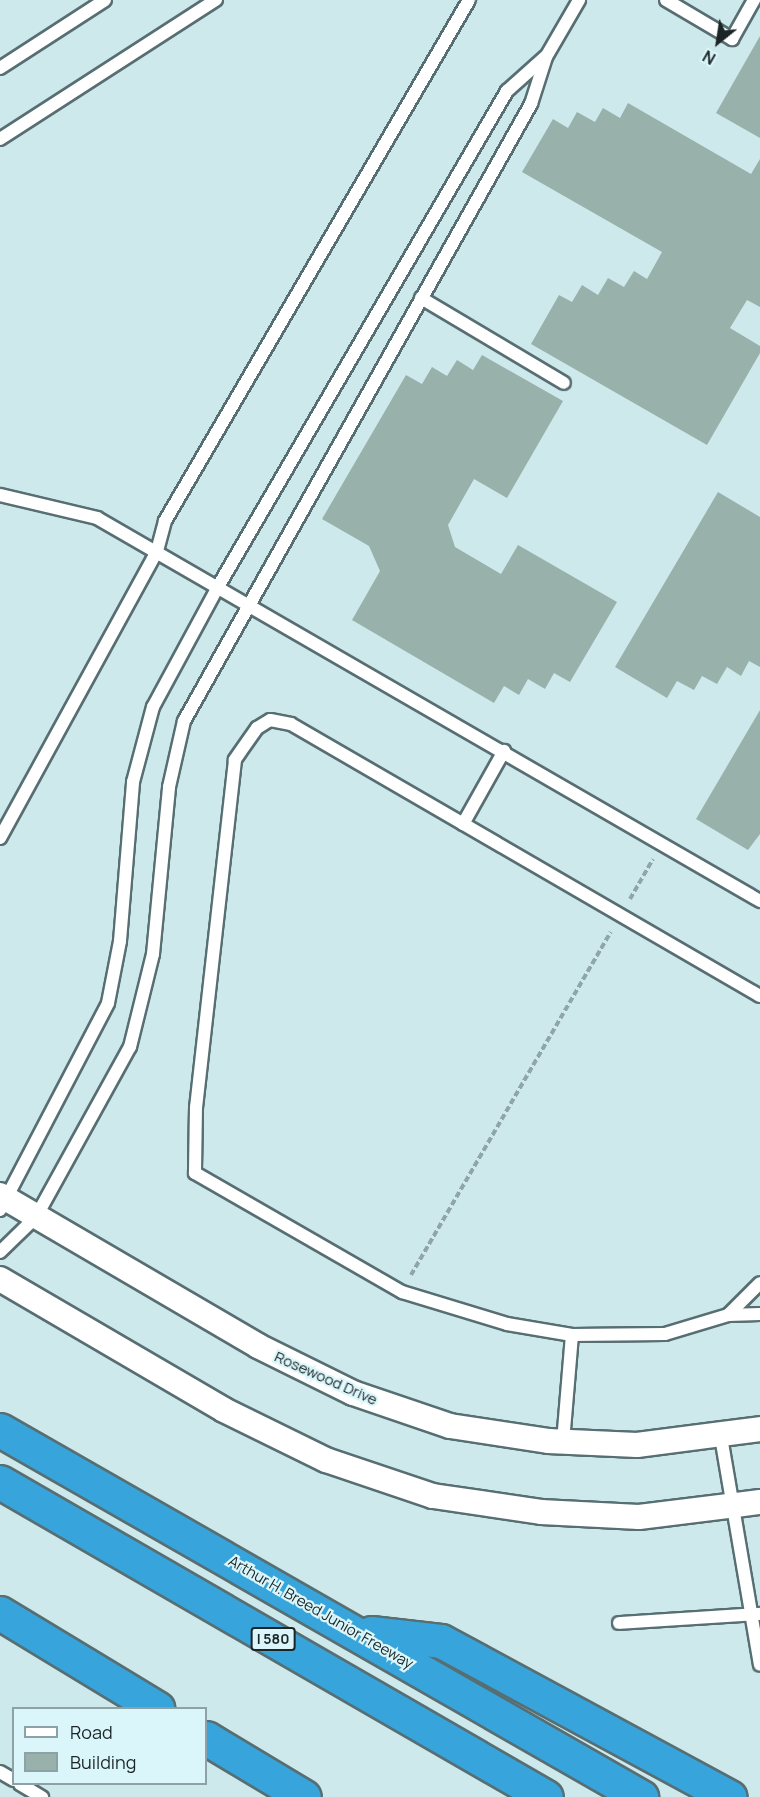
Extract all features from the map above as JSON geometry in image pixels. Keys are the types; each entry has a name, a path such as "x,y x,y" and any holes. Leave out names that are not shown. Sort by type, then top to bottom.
{"highway":[{"name":"Arthur H. Breed Junior Freeway","path":"0,1430 357,1632 641,1797"},
{"name":"I 580","path":"0,1482 546,1797"},
{"path":"0,1613 155,1707"},
{"path":"357,1632 441,1641 729,1797"},
{"path":"207,1739 304,1797"}],"street":[{"name":"Rosewood Drive","path":"1,1201 36,1217 258,1346 353,1393 450,1426 563,1442 637,1445 721,1437 760,1429"},
{"path":"0,1279 224,1410 326,1460 433,1496 541,1512 639,1517 735,1507 760,1502"}],"lane":[{"path":"0,68 105,0"},
{"path":"0,139 216,0"},
{"path":"0,838 157,551 165,521 469,0"},
{"path":"0,1252 36,1217 130,1047 153,954 169,787 184,721 248,601 531,104 546,57 579,0"},
{"path":"666,0 732,39 754,0"},
{"path":"1,1201 108,1003 120,940 133,782 153,707 219,585 507,91 546,57"},
{"path":"420,298 564,383"},
{"path":"0,495 97,518 248,601 760,901"},
{"path":"760,996 291,724 270,720 257,728 236,760 196,1107 195,1173 402,1292 507,1324 572,1335 664,1334 728,1316 760,1314"},
{"path":"464,824 504,752"},
{"path":"728,1316 760,1283"},
{"path":"563,1442 572,1335"},
{"path":"721,1437 757,1617 760,1665"},
{"path":"619,1623 757,1617"},
{"path":"22,1785 42,1797"}],"path":[{"path":"402,1292 662,844"}],"building":[{"path":"760,36 760,138 716,113"},
{"path":"628,103 751,174 760,159 760,307 747,300 730,328 760,346 760,353 707,445 531,344 559,295 572,302 582,285 598,295 608,278 624,287 634,271 647,279 662,252 522,172 553,119 568,128 577,112 595,122 603,108 620,118"},
{"path":"482,355 563,401 507,498 474,479 448,525 455,547 501,574 518,545 617,602 570,682 554,673 545,689 528,679 519,695 504,686 494,703 352,620 380,571 369,546 322,519 406,375 422,384 432,367 447,376 457,360 473,370"},
{"path":"718,492 760,517 760,667 749,661 741,676 727,667 717,684 702,676 694,690 677,681 667,698 615,667"},
{"path":"760,710 760,834 748,850 696,819"}]}
